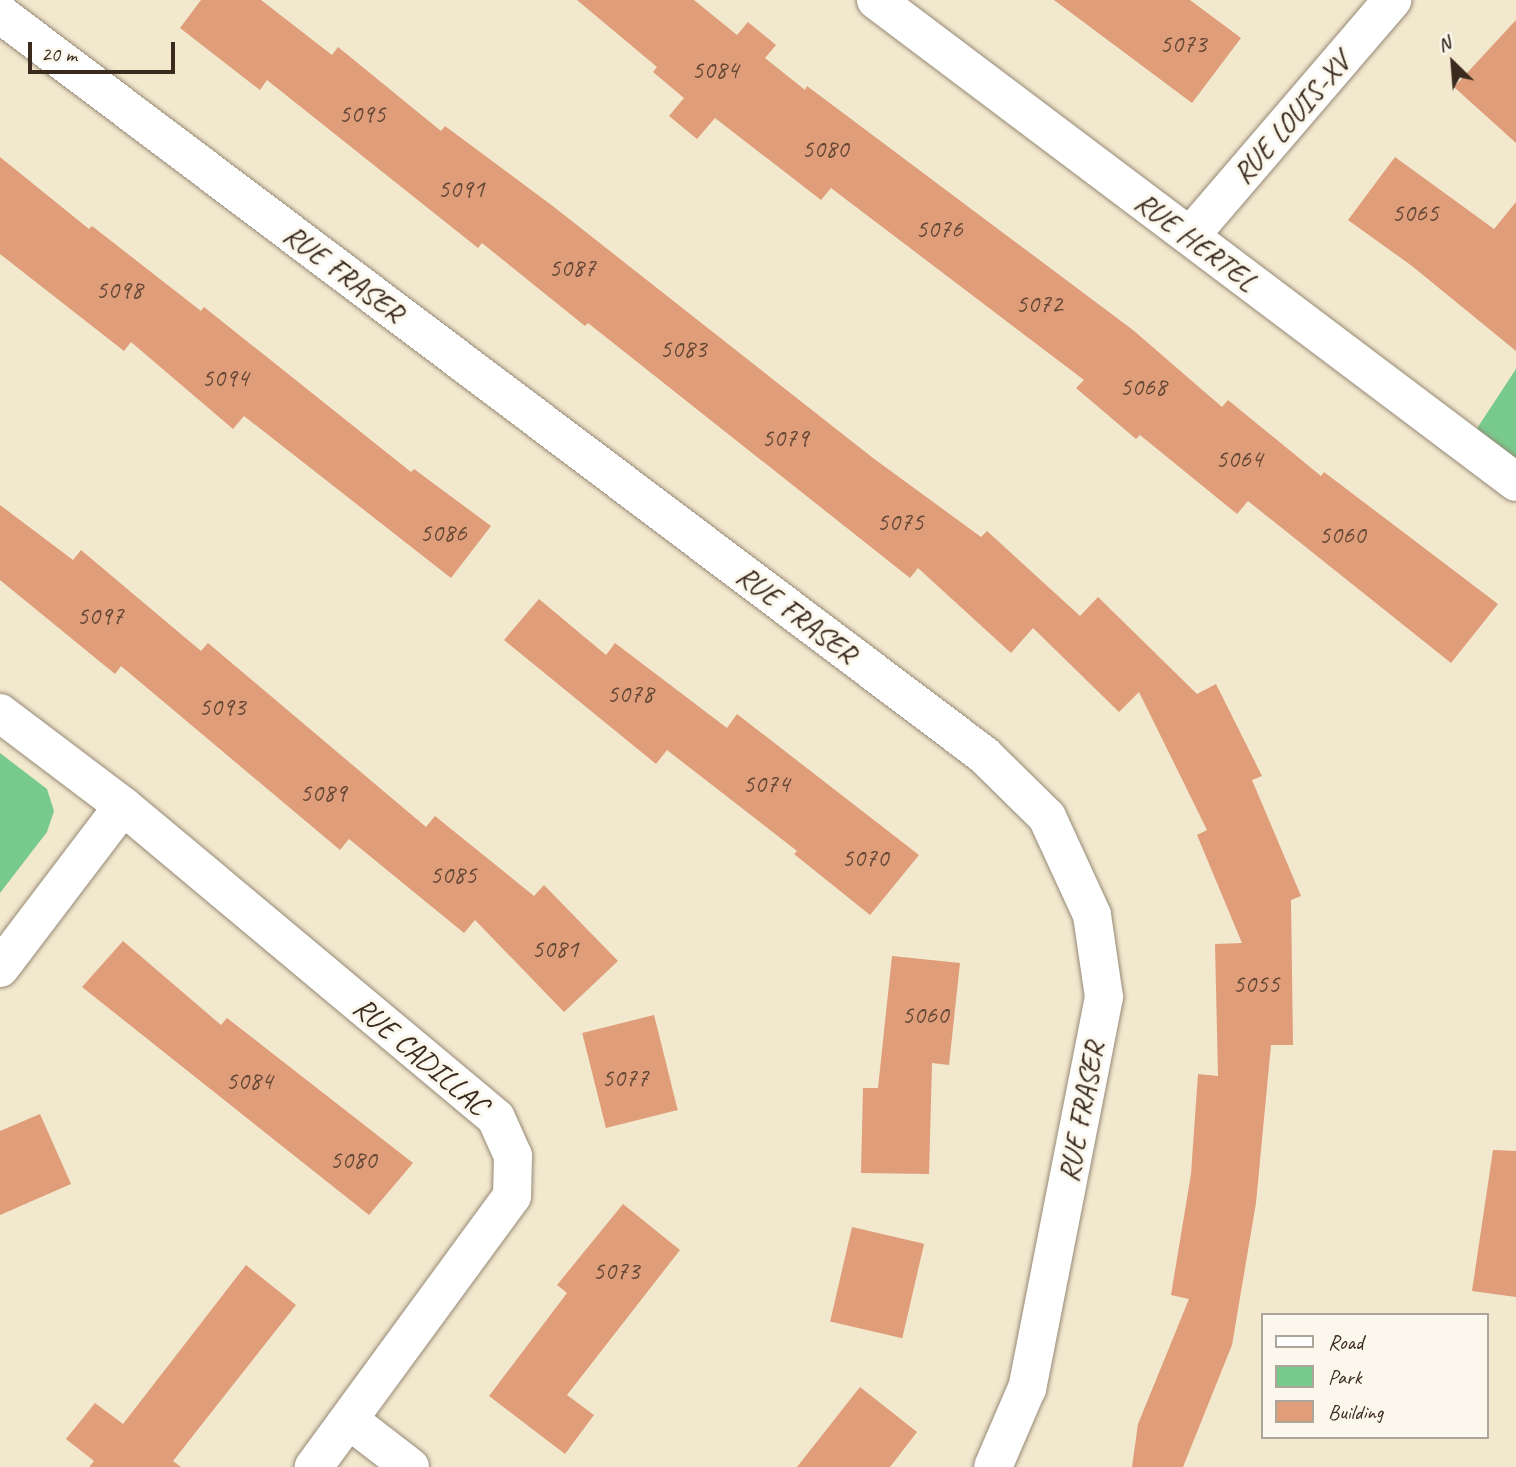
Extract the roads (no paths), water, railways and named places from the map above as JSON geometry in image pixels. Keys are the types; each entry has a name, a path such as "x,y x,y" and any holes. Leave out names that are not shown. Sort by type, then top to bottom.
{"street":[{"name":"RUE HERTEL","path":"876,0 1516,482"},
{"name":"RUE LOUIS-XV","path":"1190,236 1392,0"},
{"name":"RUE FRASER","path":"0,14 984,755 1046,817 1092,915 1104,997 1027,1388 993,1467"},
{"name":"RUE CADILLAC","path":"0,713 123,806 496,1118 513,1156 512,1196 314,1467"},
{"path":"0,968 123,806"},
{"path":"349,1420 410,1467"}]}
